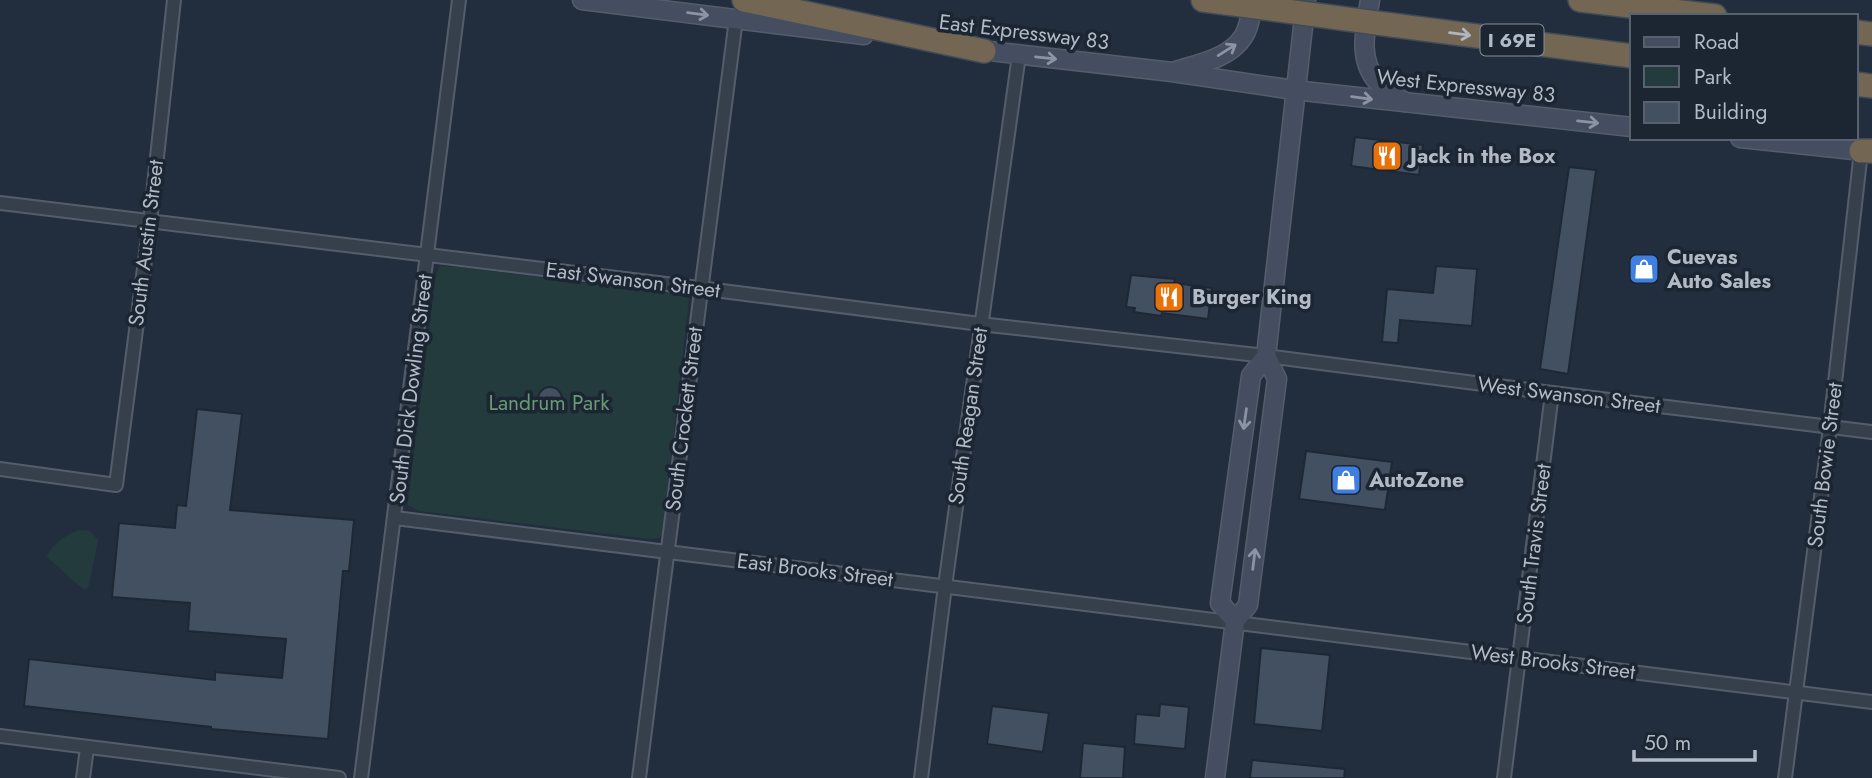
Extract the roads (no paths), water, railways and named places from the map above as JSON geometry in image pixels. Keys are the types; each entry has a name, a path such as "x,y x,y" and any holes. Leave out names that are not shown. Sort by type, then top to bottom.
{"highway":[{"path":"1580,0 1698,14"},
{"name":"I 69E","path":"1215,1 1630,55"},
{"path":"740,9 984,51"}],"main road":[{"path":"582,0 740,9"},
{"path":"1172,72 1213,58 1237,45 1249,24 1252,0"},
{"path":"1234,621 1220,603 1251,376 1266,356 1306,0"},
{"path":"1370,0 1364,48 1366,62 1378,82 1405,103"},
{"name":"East Expressway 83","path":"984,51 1172,72 1294,90"},
{"name":"West Expressway 83","path":"1294,90 1630,127"},
{"path":"1760,140 1868,151"},
{"path":"1215,778 1234,621 1248,606 1277,379 1266,356"}],"street":[{"name":"South Austin Street","path":"0,469 116,485 150,222 174,0"},
{"name":"South Dick Dowling Street","path":"361,778 459,0"},
{"name":"South Crockett Street","path":"639,778 699,288 740,9"},
{"name":"South Reagan Street","path":"921,778 980,324 1019,55"},
{"name":"South Bowie Street","path":"1785,778 1829,426 1868,151"},
{"name":"East Swanson Street","path":"0,203 980,324 1266,356"},
{"name":"West Swanson Street","path":"1266,356 1872,432"},
{"name":"South Travis Street","path":"1504,778 1552,393"},
{"name":"East Brooks Street","path":"395,518 1234,621"},
{"name":"West Brooks Street","path":"1234,621 1872,702"},
{"path":"0,736 339,778"},
{"path":"83,778 87,748"}],"place":[{"name":"Jack in the Box","path":"1387,156"},
{"name":"Cuevas Auto Sales","path":"1644,269"},
{"name":"Burger King","path":"1169,297"},
{"name":"AutoZone","path":"1346,480"}],"park label":[{"name":"Landrum Park","path":"549,403"}]}
